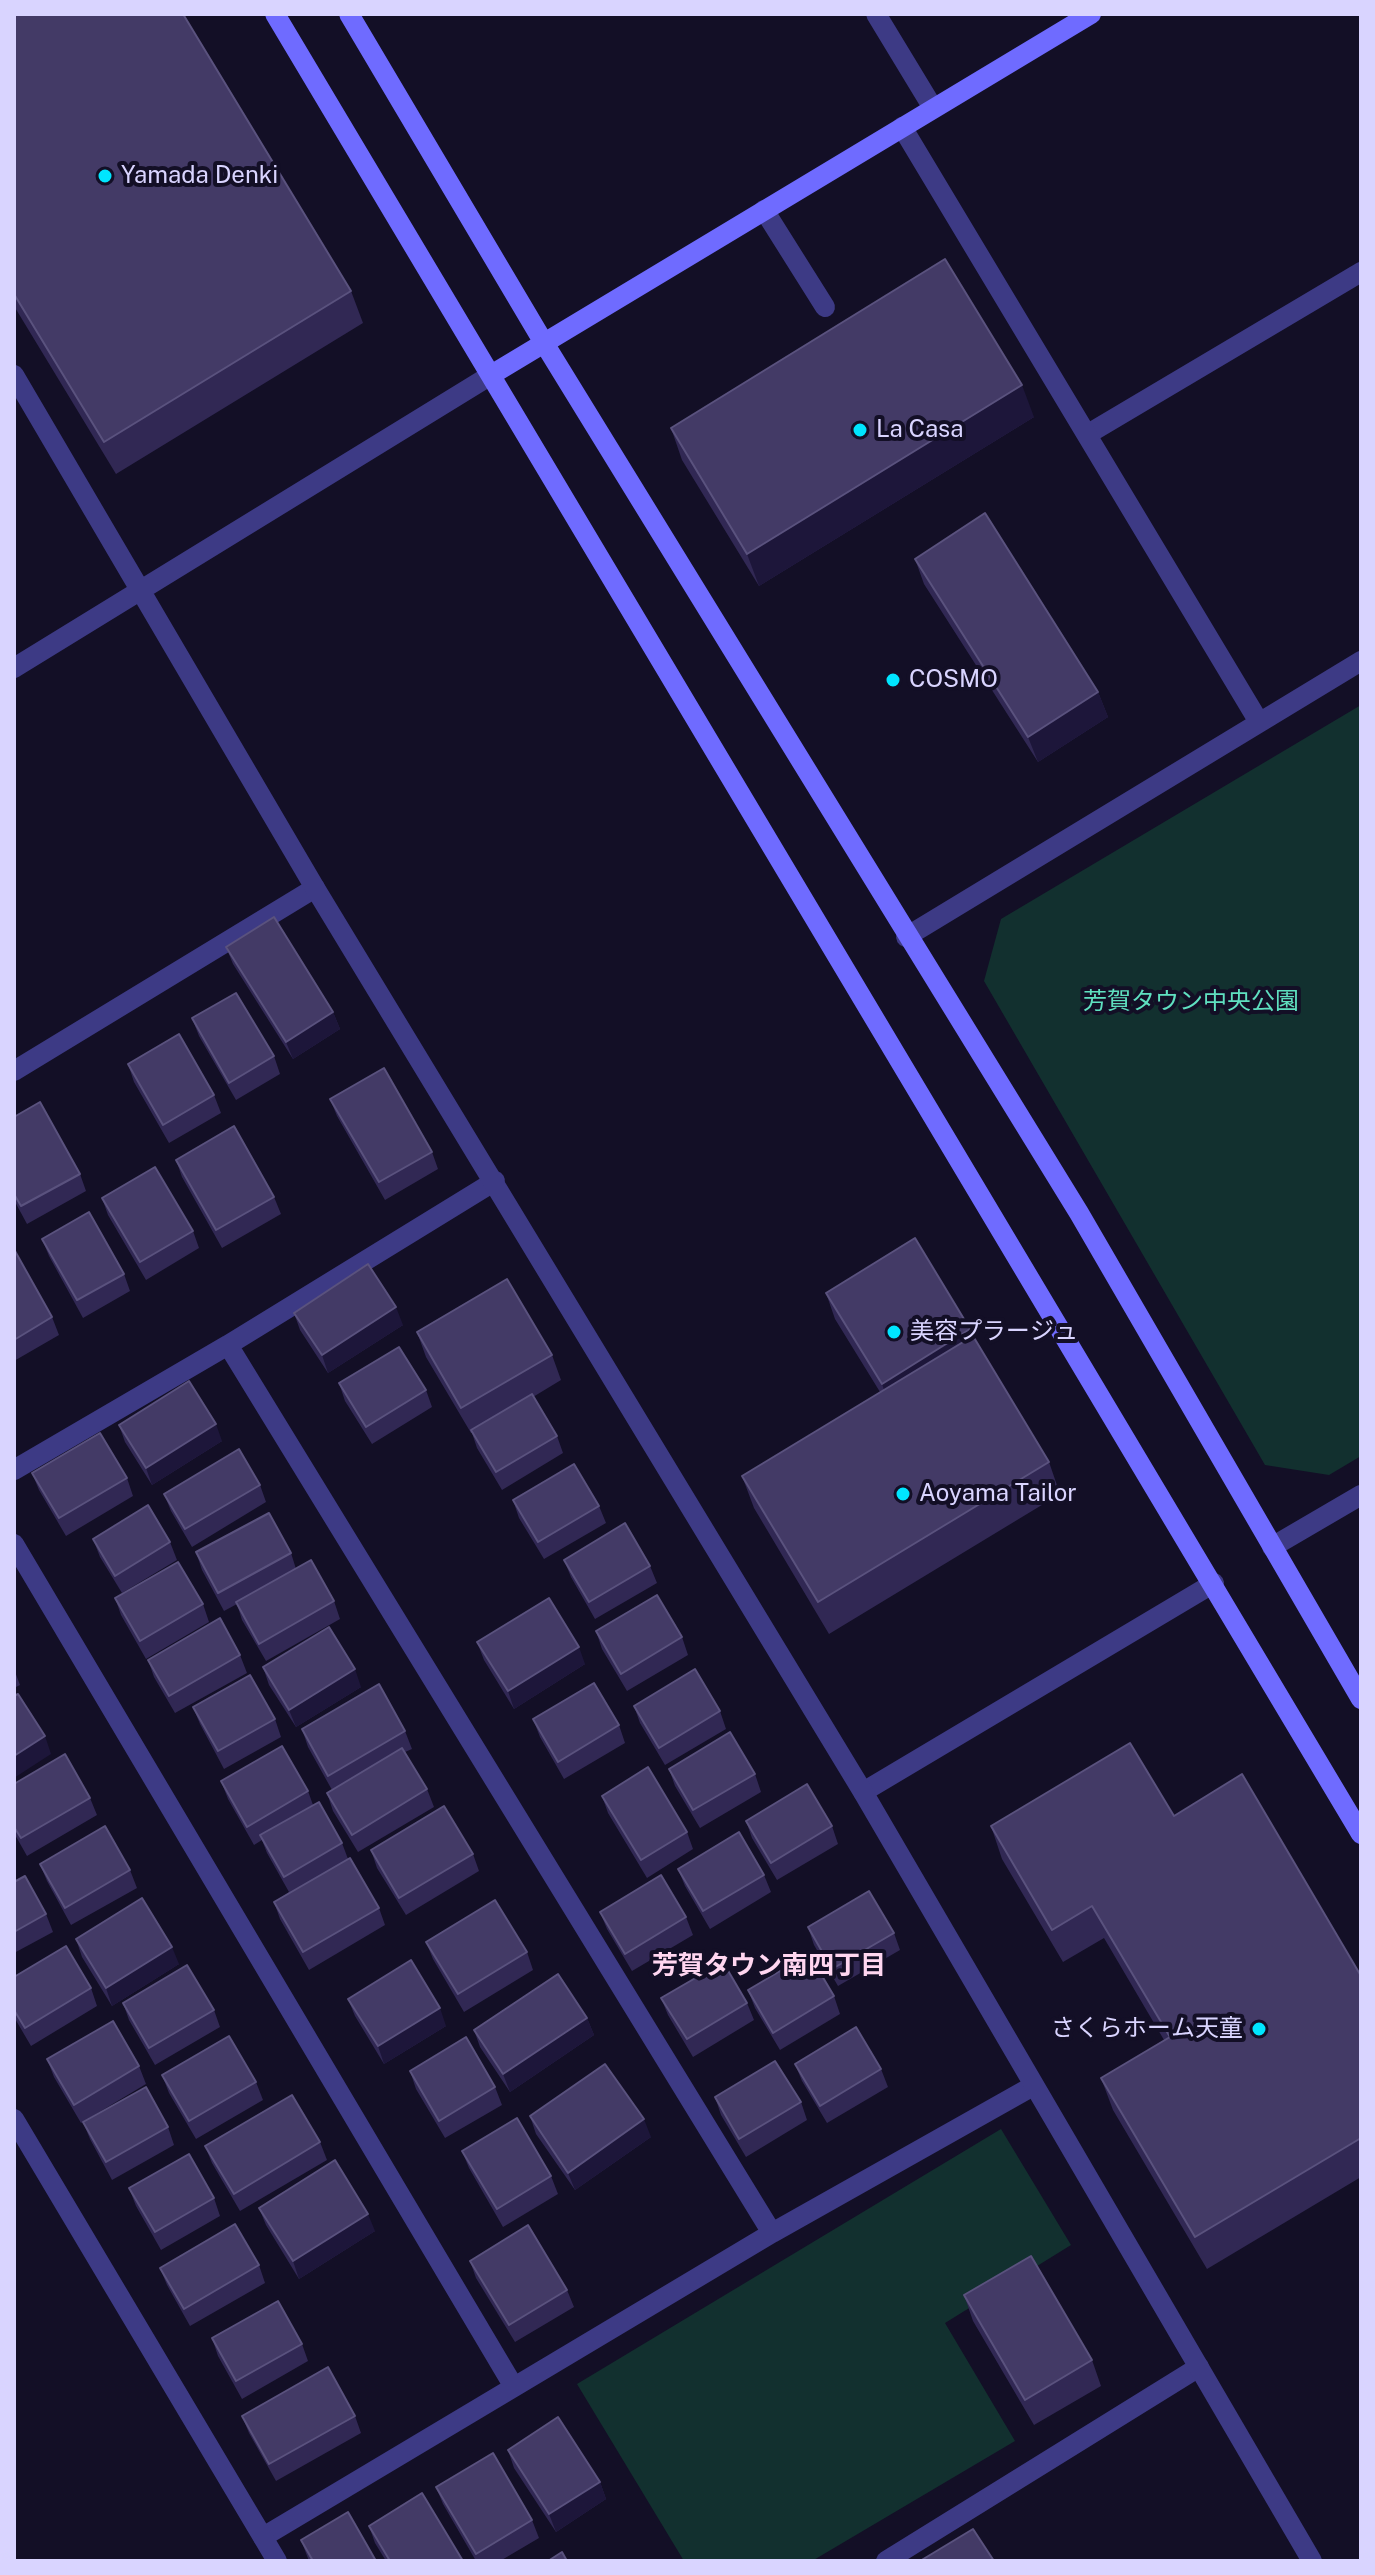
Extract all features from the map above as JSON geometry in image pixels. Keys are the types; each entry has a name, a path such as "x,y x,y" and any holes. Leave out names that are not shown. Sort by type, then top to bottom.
{"street":[{"path":"275,14 1361,1834"},
{"path":"349,14 544,343 906,937 1079,1213 1361,1699"},
{"path":"876,14 933,108"},
{"path":"14,668 491,375 1091,14"},
{"path":"902,127 1259,722"},
{"path":"764,210 825,307"},
{"path":"1088,434 1361,272"},
{"path":"14,375 315,888 863,1792 1312,2561"},
{"path":"906,937 1361,661"},
{"path":"14,1071 315,888"},
{"path":"14,1470 228,1345 495,1181"},
{"path":"228,1345 772,2233"},
{"path":"1272,1547 1361,1495"},
{"path":"14,1544 514,2387"},
{"path":"863,1792 1214,1583"},
{"path":"263,2537 772,2233 1033,2086"},
{"path":"14,2119 277,2561"},
{"path":"886,2561 1199,2367"}],"green space":[{"name":"芳賀タウン中央公園","path":"1361,705 1361,1456 1329,1475 1265,1465 984,981 1001,919"},
{"path":"1001,2129 1071,2245 945,2323 1015,2441 812,2561 684,2561 577,2384"}],"building":[{"path":"14,14 183,14 351,291 104,442 14,294"},
{"path":"945,259 1022,385 747,554 671,428"},
{"path":"985,513 1098,692 1028,737 915,559"},
{"path":"274,917 333,1012 286,1042 226,947"},
{"path":"236,993 274,1056 229,1083 192,1018"},
{"path":"179,1034 214,1095 163,1125 128,1064"},
{"path":"384,1068 432,1152 379,1182 330,1099"},
{"path":"40,1102 80,1174 21,1206 14,1194 14,1117"},
{"path":"234,1126 274,1197 216,1230 176,1160"},
{"path":"155,1167 193,1231 140,1262 102,1198"},
{"path":"89,1212 124,1274 77,1300 42,1239"},
{"path":"915,1238 970,1329 882,1384 826,1293"},
{"path":"14,1252 52,1317 14,1340"},
{"path":"368,1264 396,1307 322,1355 294,1313"},
{"path":"507,1279 552,1355 461,1408 417,1332"},
{"path":"973,1336 1049,1462 818,1602 742,1476"},
{"path":"399,1347 426,1390 366,1427 339,1383"},
{"path":"189,1381 216,1424 146,1468 119,1425"},
{"path":"532,1394 557,1436 496,1472 471,1430"},
{"path":"100,1433 127,1478 59,1518 32,1473"},
{"path":"239,1449 260,1485 185,1529 164,1494"},
{"path":"574,1464 599,1506 538,1542 513,1500"},
{"path":"148,1505 170,1542 115,1576 93,1539"},
{"path":"269,1513 291,1553 218,1593 196,1552"},
{"path":"625,1523 650,1566 589,1602 564,1560"},
{"path":"311,1560 334,1601 259,1644 236,1602"},
{"path":"178,1562 203,1604 140,1641 115,1598"},
{"path":"657,1595 682,1637 621,1674 596,1631"},
{"path":"549,1598 579,1647 508,1691 477,1642"},
{"path":"220,1618 240,1655 169,1696 148,1660"},
{"path":"329,1627 355,1669 289,1710 263,1667"},
{"path":"695,1669 720,1711 659,1748 634,1706"},
{"path":"250,1675 275,1719 218,1751 193,1707"},
{"path":"594,1683 619,1725 558,1762 533,1719"},
{"path":"379,1684 405,1731 328,1776 302,1729"},
{"path":"18,1694 45,1736 14,1756 14,1696"},
{"path":"730,1732 755,1774 693,1810 669,1769"},
{"name":"さくらホーム天童","path":"1130,1743 1174,1816 1242,1774 1361,1976 1361,2138 1195,2237 1101,2078 1170,2037 1092,1906 1052,1930 991,1826"},
{"path":"282,1746 308,1791 247,1827 221,1781"},
{"path":"402,1748 427,1789 352,1835 327,1793"},
{"path":"65,1754 90,1798 21,1838 14,1827 14,1784"},
{"path":"648,1767 687,1832 641,1860 602,1796"},
{"path":"807,1784 832,1826 771,1863 746,1821"},
{"path":"319,1802 342,1843 284,1877 260,1835"},
{"path":"444,1806 473,1854 399,1898 371,1850"},
{"path":"105,1826 130,1870 65,1908 40,1864"},
{"path":"739,1832 764,1875 703,1911 678,1869"},
{"path":"350,1858 379,1908 303,1952 274,1902"},
{"path":"661,1875 686,1917 625,1954 600,1912"},
{"path":"25,1876 46,1914 14,1932 14,1882"},
{"path":"869,1891 894,1933 832,1969 808,1927"},
{"path":"142,1898 172,1947 106,1988 76,1939"},
{"path":"495,1900 527,1952 458,1994 426,1942"},
{"path":"66,1946 91,1988 25,2028 14,2010 14,1977"},
{"path":"809,1954 834,1996 773,2033 748,1990"},
{"path":"411,1960 440,2008 378,2046 348,1999"},
{"path":"723,1962 747,2003 687,2039 661,1998"},
{"path":"187,1965 214,2010 149,2048 123,2003"},
{"path":"558,1974 587,2018 503,2074 474,2030"},
{"path":"113,2021 139,2066 74,2105 47,2059"},
{"path":"856,2027 881,2069 820,2106 795,2064"},
{"path":"229,2036 256,2082 189,2121 162,2075"},
{"path":"466,2037 495,2087 439,2121 410,2071"},
{"path":"775,2061 801,2102 739,2139 715,2097"},
{"path":"605,2064 644,2119 568,2173 530,2116"},
{"path":"146,2087 168,2127 106,2162 83,2122"},
{"path":"292,2095 320,2142 234,2194 205,2146"},
{"path":"517,2118 551,2176 497,2209 462,2151"},
{"path":"189,2154 214,2198 155,2232 129,2188"},
{"path":"335,2160 368,2214 293,2261 259,2208"},
{"path":"235,2224 259,2265 184,2309 160,2268"},
{"path":"528,2225 567,2290 509,2325 470,2261"},
{"path":"1031,2256 1092,2360 1025,2400 964,2295"},
{"path":"278,2301 302,2344 236,2381 212,2338"},
{"path":"328,2367 355,2416 269,2464 242,2416"},
{"path":"558,2417 600,2482 549,2514 508,2450"},
{"path":"493,2453 532,2520 476,2554 436,2487"},
{"path":"422,2493 463,2561 390,2561 369,2526"},
{"path":"348,2512 376,2561 313,2561 301,2540"},
{"path":"973,2529 994,2561 920,2561"},
{"path":"562,2552 567,2561 548,2561"}],"place":[{"name":"Yamada Denki","path":"105,176"},
{"name":"La Casa","path":"860,430"},
{"name":"COSMO","path":"893,680"},
{"name":"美容プラージュ","path":"894,1332"},
{"name":"Aoyama Tailor","path":"903,1494"},
{"name":"さくらホーム天童","path":"1259,2029"}],"district":[{"name":"芳賀タウン南四丁目","path":"769,1966"}]}
